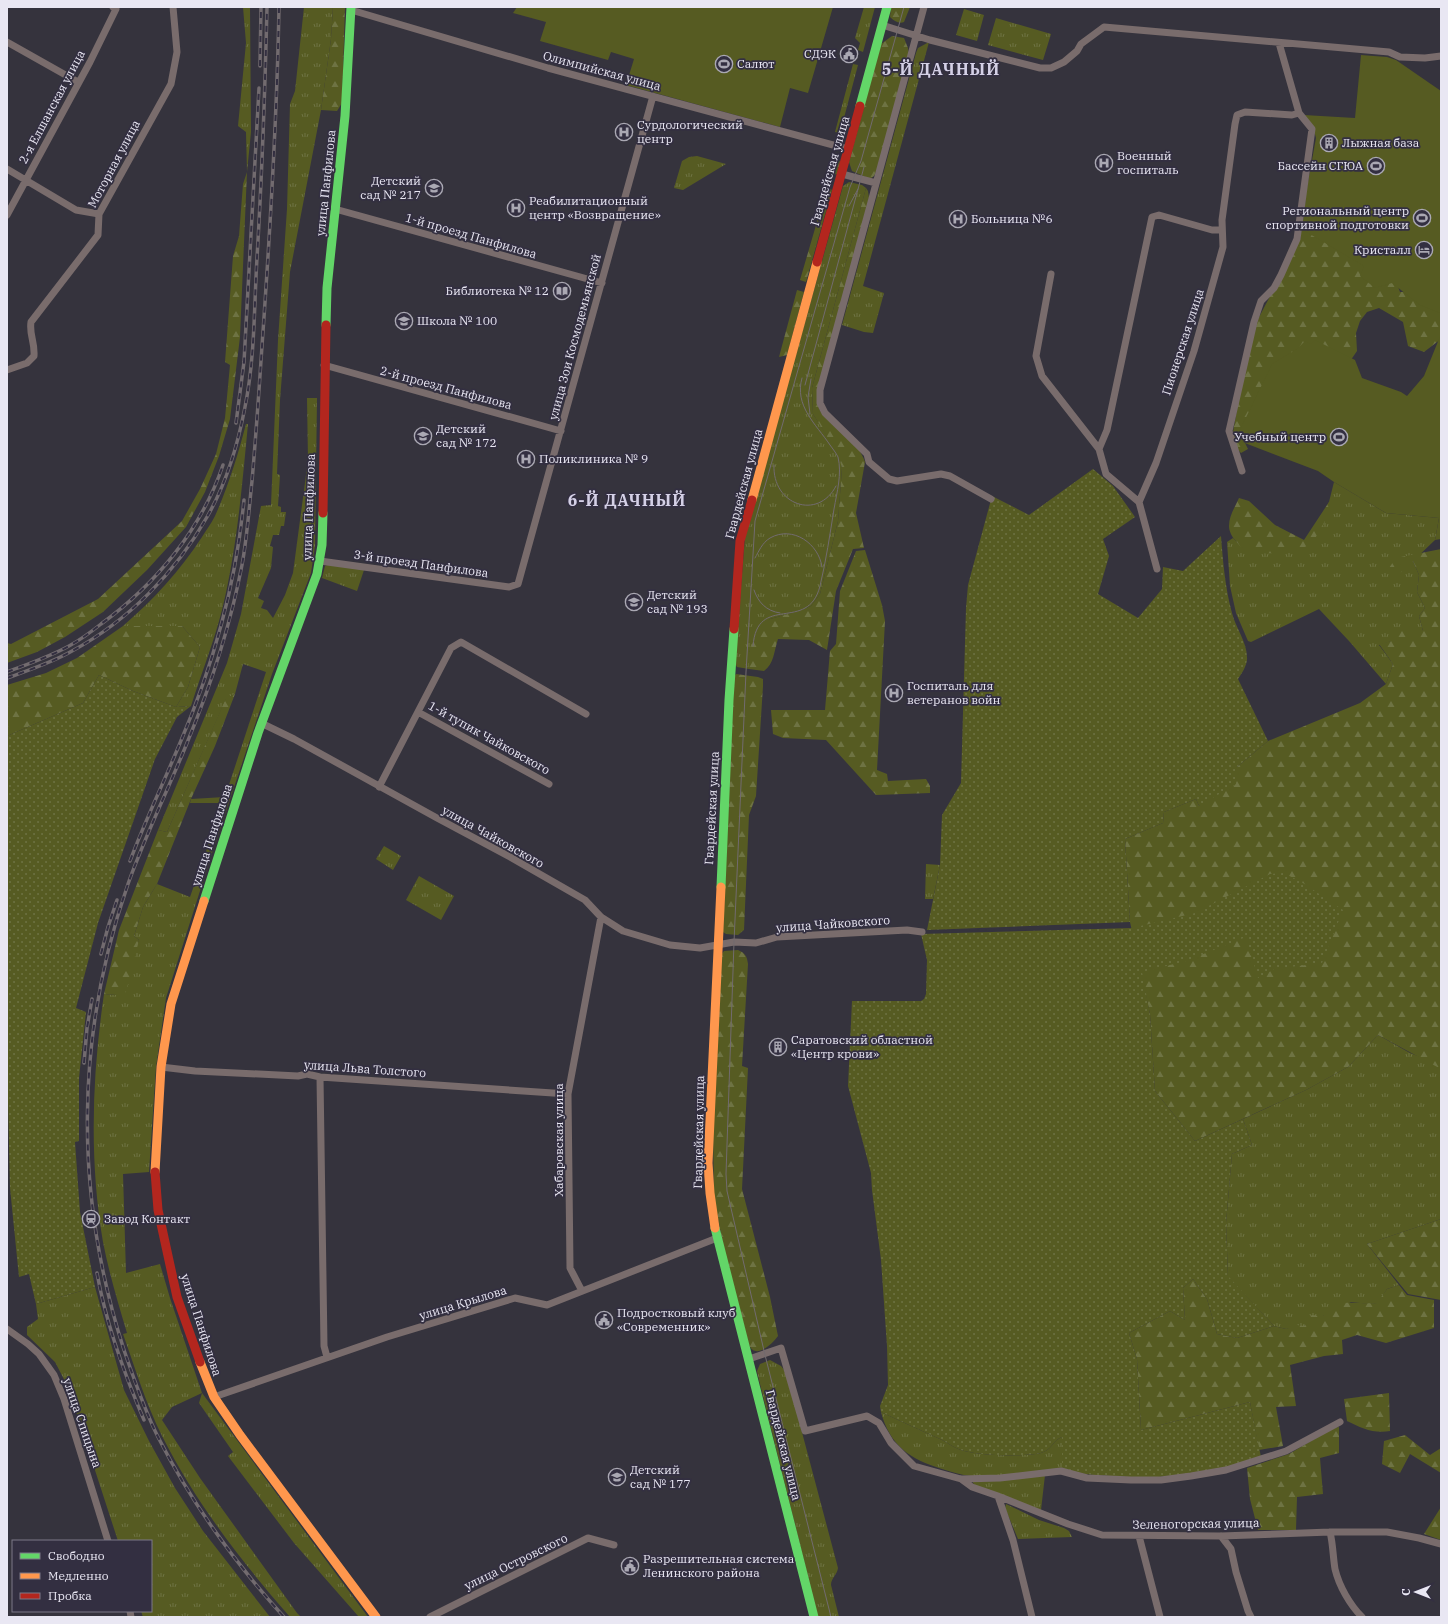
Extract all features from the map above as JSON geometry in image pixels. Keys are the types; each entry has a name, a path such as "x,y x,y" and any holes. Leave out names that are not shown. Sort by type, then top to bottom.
{"main road":[{"name":"Гвардейская улица","path":"814,1617 717,1238 710,1194 708,1163 717,945 731,670 741,534 763,460 887,7"},
{"name":"улица Панфилова","path":"351,9 345,116 327,288 324,365 323,516 320,561 317,574 261,724 170,1004 161,1067 155,1177 158,1210 177,1297 203,1372 214,1398 376,1617"}],"street":[{"name":"Моторная улица","path":"7,370 27,363 34,356 34,341 30,331 31,322 98,235 99,214 170,84 177,52 173,7"},
{"path":"924,7 820,390 820,403 825,413 868,454 869,462 889,479 897,481 941,474 950,476 991,499"},
{"name":"2-я Елшанская улица","path":"7,215 78,82 115,8"},
{"name":"Олимпийская улица","path":"351,9 653,96 848,149"},
{"path":"882,25 1040,68 1051,68 1064,62 1077,51 1081,44 1104,27 1388,52 1400,57 1424,58 1441,56"},
{"path":"7,42 78,82"},
{"path":"1242,471 1229,431 1254,322 1261,301 1274,288 1281,276 1297,239 1312,129 1299,113 1279,43"},
{"name":"улица Зои Космодемьянской","path":"518,584 653,96"},
{"name":"Пионерская улица","path":"1139,502 1156,463 1194,351 1223,247 1223,212 1237,115 1246,112 1292,115 1299,113"},
{"path":"7,169 76,210 99,214"},
{"path":"842,174 876,184"},
{"name":"1-й проезд Панфилова","path":"335,209 602,283"},
{"path":"1098,449 1107,430 1152,216 1159,215 1212,230 1222,230"},
{"path":"1051,274 1036,356 1042,376 1098,449 1106,474 1139,502 1157,569"},
{"name":"2-й проезд Панфилова","path":"324,365 561,430"},
{"name":"3-й проезд Панфилова","path":"320,561 508,587 518,584"},
{"path":"379,787 451,648 461,642 586,714"},
{"name":"1-й тупик Чайковского","path":"418,712 549,784"},
{"name":"улица Чайковского","path":"261,724 294,739 379,787 510,857 585,900 601,917 623,931 670,945 700,948 734,942 747,944 756,943 777,937 907,930 922,932"},
{"name":"Хабаровская улица","path":"582,1291 570,1268 568,1094 601,917"},
{"name":"улица Льва Толстого","path":"161,1067 195,1071 290,1075 307,1074 320,1077 568,1094"},
{"path":"320,1077 324,1346 327,1357"},
{"name":"улица Крылова","path":"214,1398 327,1357 514,1298 547,1305 717,1238"},
{"name":"улица Спицына","path":"7,1329 17,1332 39,1354 54,1375 64,1399 108,1540"},
{"path":"749,1359 781,1348 805,1431 867,1416 879,1423 891,1443 914,1466 961,1479 1000,1478 1061,1471 1087,1478 1131,1480 1161,1480 1192,1476 1226,1470 1286,1451 1340,1422"},
{"name":"Зеленогорская улица","path":"961,1479 972,1487 1068,1524 1102,1535 1221,1536 1330,1532 1386,1532 1441,1544"},
{"path":"998,1496 1013,1540 1032,1617"},
{"path":"1330,1532 1336,1570 1346,1594 1356,1611 1362,1617"},
{"path":"1139,1536 1160,1617"},
{"path":"1221,1536 1231,1549 1236,1572 1251,1617"},
{"name":"улица Островского","path":"430,1617 588,1538 614,1545"}],"green space":[{"path":"243,7 250,7 251,132 247,172 246,132 238,126 246,43"},
{"path":"304,7 333,7 331,39 321,110 290,272 280,400 277,474 280,475 278,506 281,507 281,512 286,512 284,526 281,526 279,535 273,535 270,546 273,547 271,568 258,598 264,601 261,608 267,610 273,618 285,595 293,573 308,460 307,398 317,398 315,546 311,573 272,674 212,853 166,998 156,1067 149,1172 123,1174 126,1273 160,1264 202,1393 172,1407 162,1420 200,1478 301,1617 290,1617 254,1575 220,1531 189,1485 175,1461 151,1411 123,1334 127,1333 103,1242 96,1180 94,1118 97,1056 104,994 116,995 139,940 134,936 143,907 157,884 190,897 223,803 190,803 191,799 225,797 266,672 243,664 235,694 226,699 167,832 158,830 227,663 241,614 261,506 271,505 278,340 287,209 290,104 295,91"},
{"path":"333,7 345,7 342,103 337,111 321,110 331,39"},
{"name":"Салют","path":"517,7 833,7 808,93 790,88 780,127 626,85 634,59 611,52 608,60 540,41 546,22 513,13"},
{"path":"864,7 875,7 863,52 858,50 860,43 855,38"},
{"path":"891,7 910,7 904,22 897,22 890,17"},
{"path":"964,9 984,15 977,41 956,35"},
{"path":"996,18 1051,34 1043,60 988,45"},
{"path":"892,36 904,38 909,55 877,170 874,176 870,179 852,171 849,162 881,44"},
{"path":"929,42 863,286 884,293 873,333 864,332 842,325 916,53 918,48"},
{"name":"Бассейн СГЮА","path":"1361,55 1387,57 1396,60 1441,91 1440,313 1420,305 1392,283 1375,288 1360,276 1364,266 1303,230 1306,193 1316,138 1313,126 1304,115 1355,118"},
{"path":"853,64 858,65 840,133 835,132"},
{"path":"697,156 726,164 683,190 674,188 682,161 689,157"},
{"path":"838,159 840,162 837,174 832,175 829,188 832,190 806,282 800,280 835,160"},
{"path":"1312,167 1394,276 1400,292 1441,290 1441,339 1424,352 1408,346 1403,322 1379,308 1367,312 1360,321 1356,333 1357,351 1344,370 1244,441 1248,449 1241,453 1233,438 1233,432 1243,376 1257,321 1300,239"},
{"path":"247,172 240,337 230,419 219,456 205,492 186,527 147,570 103,612 65,637 37,652 7,663 7,643 11,644 98,599 182,521 200,489 216,454 225,418 230,365 225,362 233,256 239,236 243,184"},
{"path":"849,182 862,185 866,188 812,388 813,414 839,454 842,468 838,521 820,594 811,606 770,619 749,652 749,669 737,667 735,663 745,537 843,186"},
{"path":"866,188 869,198 817,400 818,407 821,412 853,442 865,462 856,513 864,548 853,549 836,591 827,650 809,640 778,639 770,665 764,671 749,669 749,652 758,630 770,619 811,606 820,594 838,521 842,468 838,454 813,414 812,388"},
{"path":"797,290 804,292 787,355 779,357"},
{"name":"Учебный центр","path":"1441,334 1441,539 1435,540 1439,518 1386,513 1318,471 1237,440 1238,434 1272,364 1297,349 1305,341 1311,344 1315,340 1355,360 1362,378 1401,392 1407,396 1424,376"},
{"path":"246,424 248,424 244,471 232,564 222,610 191,706 176,707 188,687 200,647 182,626 123,626 145,606 175,573 194,550 212,522 220,505 236,459"},
{"path":"1093,469 1113,486 1135,517 1103,539 1109,556 1098,594 1138,618 1162,589 1163,567 1183,571 1221,536 1228,594 1234,619 1244,642 1247,654 1246,665 1238,679 1268,741 1237,767 1236,784 1199,806 1196,799 1164,812 1163,823 1125,839 1130,922 927,930 940,865 942,815 961,783 968,585 992,496 1029,515"},
{"path":"1334,482 1386,513 1439,518 1435,540 1413,561 1419,575 1417,592 1425,608 1419,616 1423,631 1379,645 1393,664 1386,684 1319,609 1251,642 1248,641 1236,613 1230,586 1227,542 1233,538 1243,548 1307,545 1329,502"},
{"path":"1239,498 1249,501 1275,525 1304,540 1329,502 1331,504 1322,527 1311,543 1307,546 1293,551 1258,553 1240,546 1230,532 1230,519"},
{"path":"1441,549 1441,1069 1378,1035 1348,1067 1306,1090 1195,1141 1155,1091 1150,1014 1130,922 1125,839 1163,823 1164,812 1196,799 1199,806 1237,767 1268,741 1360,703 1386,684 1393,664 1379,644 1391,641 1400,629 1423,631 1419,616 1425,608 1417,592 1419,575 1413,561 1396,577 1389,568 1396,558"},
{"path":"865,550 882,605 885,621 877,770 887,774 888,781 926,779 930,786 930,793 876,795 826,740 783,738 773,734 771,710 825,710 830,651 836,644 840,591 856,551"},
{"path":"329,564 364,570 357,591 322,578 325,566"},
{"path":"123,626 182,626 200,647 188,687 176,707 133,691 99,675 83,703 7,736 7,685 46,673 77,658"},
{"path":"736,674 763,679 756,796 749,815 744,930 738,935 726,934 723,932 734,677"},
{"path":"99,675 133,691 176,707 191,706 177,717 155,759 98,923 76,1008 86,1012 79,1078 79,1141 75,1142 80,1212 95,1287 36,1304 29,1274 19,1277 10,1188 7,1057 7,736 83,703"},
{"path":"235,694 215,746 191,799 157,884 143,907 134,936 139,940 126,992 116,995 104,994 119,930 158,830 167,832 226,698"},
{"path":"384,846 401,856 393,870 376,859"},
{"path":"926,864 940,865 933,899 925,899"},
{"path":"1283,873 1300,881 1343,910 1322,963 1274,969 1258,978 1246,937 1186,961 1142,972 1150,1014 1155,1091 1195,1141 1243,1119 1252,1145 1232,1154 1226,1223 1228,1276 1274,1326 1237,1338 1217,1334 1207,1299 1193,1279 1183,1288 1185,1320 1170,1311 1129,1333 1137,1359 1141,1430 1250,1402 1261,1457 1224,1468 1187,1475 1129,1477 1086,1474 1062,1469 1062,1437 1056,1440 1048,1450 1041,1453 1013,1455 978,1454 958,1449 943,1440 881,1412 880,1406 888,1385 881,1260 871,1173 848,1086 852,1001 921,1001 924,999 926,994 927,960 921,934 1132,928 1195,913 1270,874"},
{"path":"419,876 454,896 441,920 406,900"},
{"path":"738,950 745,955 748,964 742,1066 748,1068 742,1189 770,1297 778,1336 772,1343 760,1351 752,1349 749,1345 723,1244 714,1198 713,1133 721,955 724,951"},
{"path":"1378,1035 1410,1053 1441,1065 1441,1219 1367,1244 1399,1285 1387,1289 1378,1303 1369,1304 1351,1302 1323,1316 1316,1316 1304,1326 1286,1329 1274,1326 1228,1277 1226,1223 1232,1154 1252,1145 1243,1119 1306,1090 1348,1067"},
{"path":"1441,1219 1441,1300 1408,1294 1367,1244"},
{"path":"1193,1279 1207,1299 1217,1334 1237,1338 1274,1326 1286,1329 1297,1325 1304,1326 1311,1315 1323,1316 1335,1306 1341,1304 1377,1303 1387,1289 1399,1285 1407,1295 1434,1300 1434,1328 1386,1343 1357,1335 1342,1340 1343,1354 1324,1356 1290,1365 1296,1406 1276,1407 1283,1446 1259,1450 1250,1402 1141,1430 1137,1359 1129,1333 1170,1311 1185,1320 1183,1288"},
{"path":"95,1287 124,1390 149,1441 175,1488 203,1531 270,1617 143,1617 141,1612 152,1612 152,1540 118,1540 68,1387 55,1362 27,1335 27,1327 38,1319 36,1304"},
{"path":"770,1360 781,1366 786,1372 838,1568 831,1585 839,1617 818,1617 757,1371 760,1364"},
{"path":"202,1393 368,1617 359,1617 294,1543 228,1456 233,1452 199,1403"},
{"path":"1389,1393 1390,1431 1373,1431 1347,1421 1344,1399"},
{"path":"881,1412 943,1440 958,1449 978,1454 1013,1455 1041,1453 1048,1450 1056,1440 1062,1437 1062,1469 1005,1475 971,1476 942,1469 920,1461 903,1450 890,1434"},
{"path":"1339,1427 1339,1453 1320,1458 1323,1494 1297,1497 1296,1530 1258,1530 1250,1499 1247,1468 1289,1454 1333,1428"},
{"path":"1405,1435 1430,1455 1441,1448 1441,1473 1410,1454 1400,1473 1382,1464 1384,1441"},
{"path":"1045,1475 1041,1510 976,1486 973,1483 973,1480"},
{"path":"1006,1504 1039,1520 1064,1528 1069,1531 1072,1537 1018,1539 1005,1508"},
{"path":"1441,1507 1441,1540 1424,1534"}],"tram line":[{"path":"831,1617 765,1355 727,1191 726,1174 734,942 746,672 755,521 850,187 861,161 904,7"},
{"path":"805,385 864,167"},
{"path":"849,206 858,189"},
{"path":"753,646 757,630 763,621 773,616 795,612 805,608 814,600 820,586 826,557 839,483 839,463 838,457 813,422 804,406 800,388 802,378"},
{"path":"810,414 808,397 811,379"},
{"path":"774,465 775,479 780,490 788,498 798,504 808,505 818,503 828,497 836,486"},
{"path":"755,558 761,547 770,538 787,534 796,535 804,539 816,551 822,567"},
{"path":"754,590 763,605 775,612 780,613"}],"railway":[{"path":"260,66 261,7"},
{"path":"7,678 48,663 72,651 93,639 131,610 149,593 181,557 207,517 226,477 242,421 251,370 262,164 267,7"},
{"path":"279,7 275,134 265,304 252,481 247,534 242,565 232,611 212,678 187,743 128,884 111,942 98,1000 90,1058 87,1116 89,1175 96,1233 108,1292 135,1383 158,1437 199,1508 248,1575 284,1617"},
{"path":"236,423 244,362 259,88"},
{"path":"7,672 46,657 73,644 97,627 140,591 158,573 189,533 214,489 223,465"},
{"path":"130,861 192,714 213,654 229,593 244,500"},
{"path":"101,954 117,900"},
{"path":"84,1063 87,1028 92,999"},
{"path":"97,1273 105,1311 116,1348 144,1420"}],"traffic: fast":[{"path":"326,325 327,288 345,116 351,7"},
{"path":"860,106 887,7"},
{"path":"204,901 258,733 317,574 322,545 323,513"},
{"path":"721,887 729,700 734,629"},
{"path":"715,1228 814,1617"}],"traffic: slow":[{"path":"752,500 817,262"},
{"path":"715,1228 710,1193 708,1163 721,887"},
{"path":"155,1172 161,1067 171,1004 204,901"},
{"path":"200,1362 214,1397 240,1435 376,1617"}],"traffic: jam":[{"path":"817,262 860,106"},
{"path":"323,513 326,325"},
{"path":"734,629 740,541 752,500"},
{"path":"155,1172 158,1210 177,1297 200,1362"}],"place":[{"name":"СДЭК","path":"849,54"},
{"name":"Салют","path":"724,64"},
{"name":"Сурдологический центр","path":"624,132"},
{"name":"Лыжная база","path":"1329,143"},
{"name":"Военный госпиталь","path":"1104,163"},
{"name":"Бассейн СГЮА","path":"1376,166"},
{"name":"Детский сад № 217","path":"434,188"},
{"name":"Реабилитационный центр «Возвращение»","path":"516,208"},
{"name":"Региональный центр спортивной подготовки","path":"1422,218"},
{"name":"Больница №6","path":"958,219"},
{"name":"Кристалл","path":"1424,250"},
{"name":"Библиотека № 12","path":"562,291"},
{"name":"Школа № 100","path":"404,321"},
{"name":"Детский сад № 172","path":"423,436"},
{"name":"Учебный центр","path":"1339,437"},
{"name":"Поликлиника № 9","path":"526,459"},
{"name":"Детский сад № 193","path":"634,602"},
{"name":"Госпиталь для ветеранов войн","path":"894,693"},
{"name":"Саратовский областной «Центр крови»","path":"778,1047"},
{"name":"Завод Контакт","path":"91,1219"},
{"name":"Подростковый клуб «Современник»","path":"604,1320"},
{"name":"Детский сад № 177","path":"617,1477"},
{"name":"Разрешительная система Ленинского района","path":"630,1566"}],"district":[{"name":"5-Й ДАЧНЫЙ","path":"941,69"},
{"name":"6-Й ДАЧНЫЙ","path":"627,500"}]}
